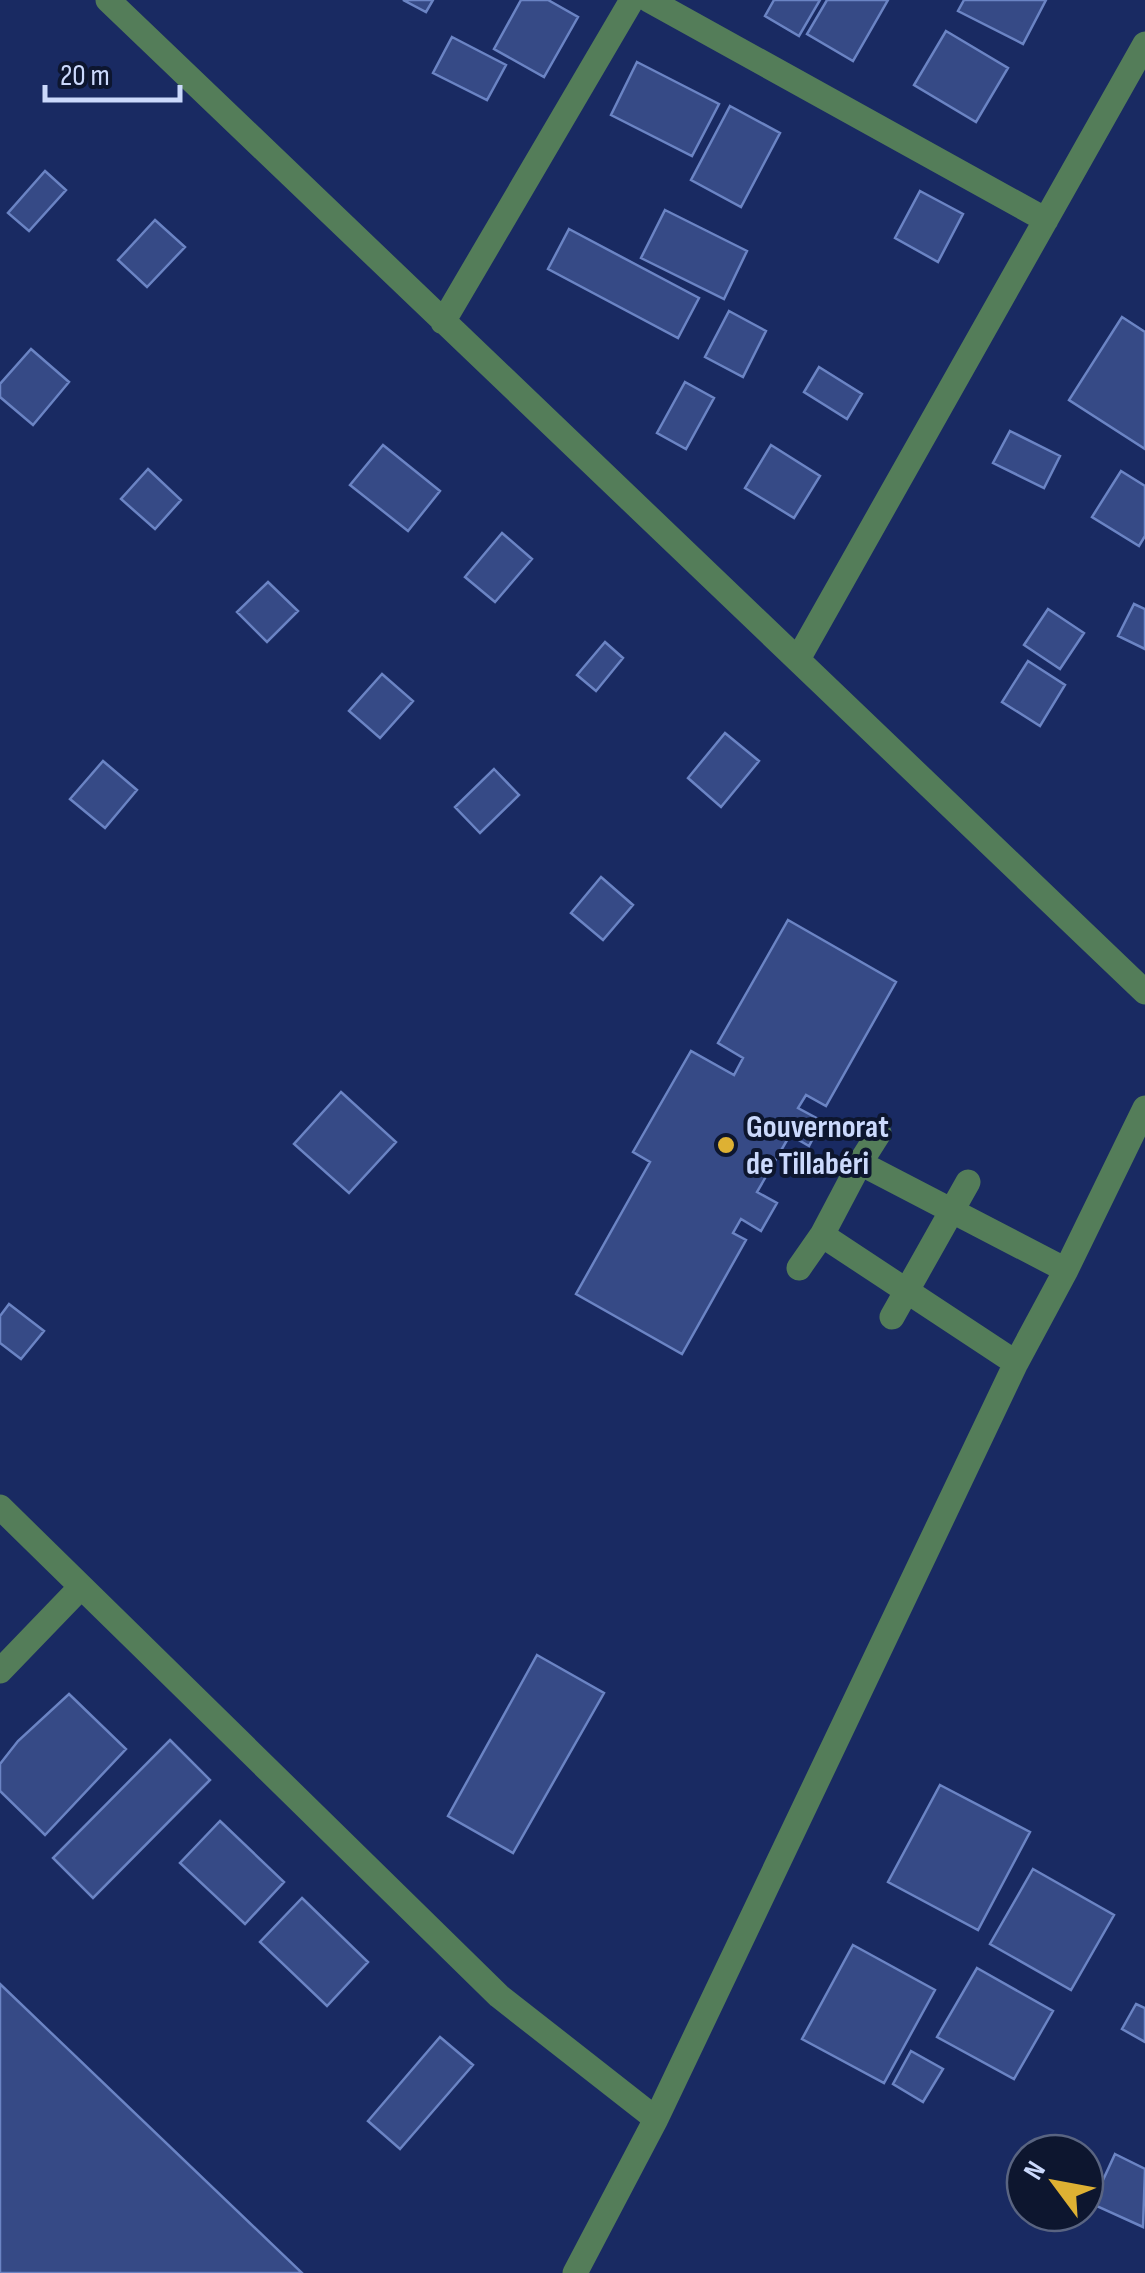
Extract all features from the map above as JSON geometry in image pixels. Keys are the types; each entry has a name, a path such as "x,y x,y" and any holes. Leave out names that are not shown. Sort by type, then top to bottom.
{"street":[{"path":"108,0 1145,992"},
{"path":"443,322 632,0"},
{"path":"649,0 1046,220"},
{"path":"798,659 1145,44"},
{"path":"575,2273 656,2119 1016,1362 1145,1108"},
{"path":"799,1268 880,1133"},
{"path":"860,1163 1066,1270"},
{"path":"892,1316 968,1182"},
{"path":"822,1235 1016,1362"},
{"path":"0,1507 498,1996 656,2119"},
{"path":"0,1672 81,1586"}],"building":[{"path":"403,0 433,0 426,12"},
{"path":"521,0 548,0 578,17 544,77 494,49"},
{"path":"774,0 820,0 799,36 765,16"},
{"path":"827,0 888,0 853,61 807,34"},
{"path":"964,0 1046,0 1023,44 958,11"},
{"path":"946,31 1008,68 976,122 914,85"},
{"path":"452,37 506,65 487,100 433,73"},
{"path":"637,62 719,104 692,156 611,115"},
{"path":"730,106 780,133 741,207 691,180"},
{"path":"45,171 66,190 29,231 8,213"},
{"path":"920,191 963,214 938,262 895,238"},
{"path":"665,210 747,251 724,299 641,258"},
{"path":"155,220 185,247 147,287 118,260"},
{"path":"569,229 699,298 678,338 548,269"},
{"path":"729,311 766,331 743,377 705,357"},
{"path":"1122,317 1145,332 1145,449 1069,400"},
{"path":"31,349 69,382 33,425 0,397 0,384"},
{"path":"819,367 862,394 847,419 804,392"},
{"path":"685,382 714,398 686,449 657,433"},
{"path":"1010,431 1060,456 1044,488 993,463"},
{"path":"383,445 440,491 408,531 350,485"},
{"path":"771,445 820,476 794,518 745,488"},
{"path":"148,469 181,500 155,529 121,499"},
{"path":"1121,471 1145,486 1145,536 1139,546 1092,517"},
{"path":"502,533 532,559 495,602 465,577"},
{"path":"268,582 298,611 267,642 237,612"},
{"path":"1134,604 1145,609 1145,649 1118,636"},
{"path":"1048,609 1084,633 1060,669 1024,645"},
{"path":"605,642 623,658 596,691 577,675"},
{"path":"1028,661 1065,685 1040,726 1002,702"},
{"path":"382,674 413,701 380,738 349,711"},
{"path":"725,733 759,761 721,807 688,778"},
{"path":"103,761 137,790 105,828 70,799"},
{"path":"494,769 519,795 480,833 455,807"},
{"path":"601,877 633,905 603,940 571,913"},
{"path":"788,920 896,982 826,1106 806,1095 798,1108 822,1121 809,1146 790,1135 757,1192 777,1203 761,1231 741,1219 733,1233 746,1240 682,1354 576,1294 650,1162 633,1152 691,1051 734,1075 743,1058 718,1043"},
{"path":"341,1092 396,1142 349,1193 294,1144"},
{"path":"9,1304 44,1331 21,1359 0,1343 0,1316"},
{"path":"537,1655 604,1693 513,1853 448,1816"},
{"path":"69,1694 126,1749 45,1835 0,1791 0,1764 18,1741"},
{"path":"170,1740 210,1780 93,1898 53,1858"},
{"path":"940,1785 1030,1832 978,1930 888,1882"},
{"path":"220,1821 284,1882 245,1924 180,1863"},
{"path":"1033,1869 1114,1915 1071,1990 990,1944"},
{"path":"302,1898 368,1962 327,2006 260,1942"},
{"path":"853,1945 935,1990 884,2083 802,2039"},
{"path":"977,1968 1053,2011 1014,2079 937,2037"},
{"path":"0,1984 302,2273 0,2273"},
{"path":"1136,2004 1145,2008 1145,2042 1122,2029"},
{"path":"440,2037 473,2065 400,2149 368,2121"},
{"path":"911,2051 943,2069 923,2102 893,2084"},
{"path":"1115,2154 1145,2169 1143,2227 1105,2210 1105,2176"}],"place":[{"name":"Gouvernorat de Tillabéri","path":"726,1145"}]}
